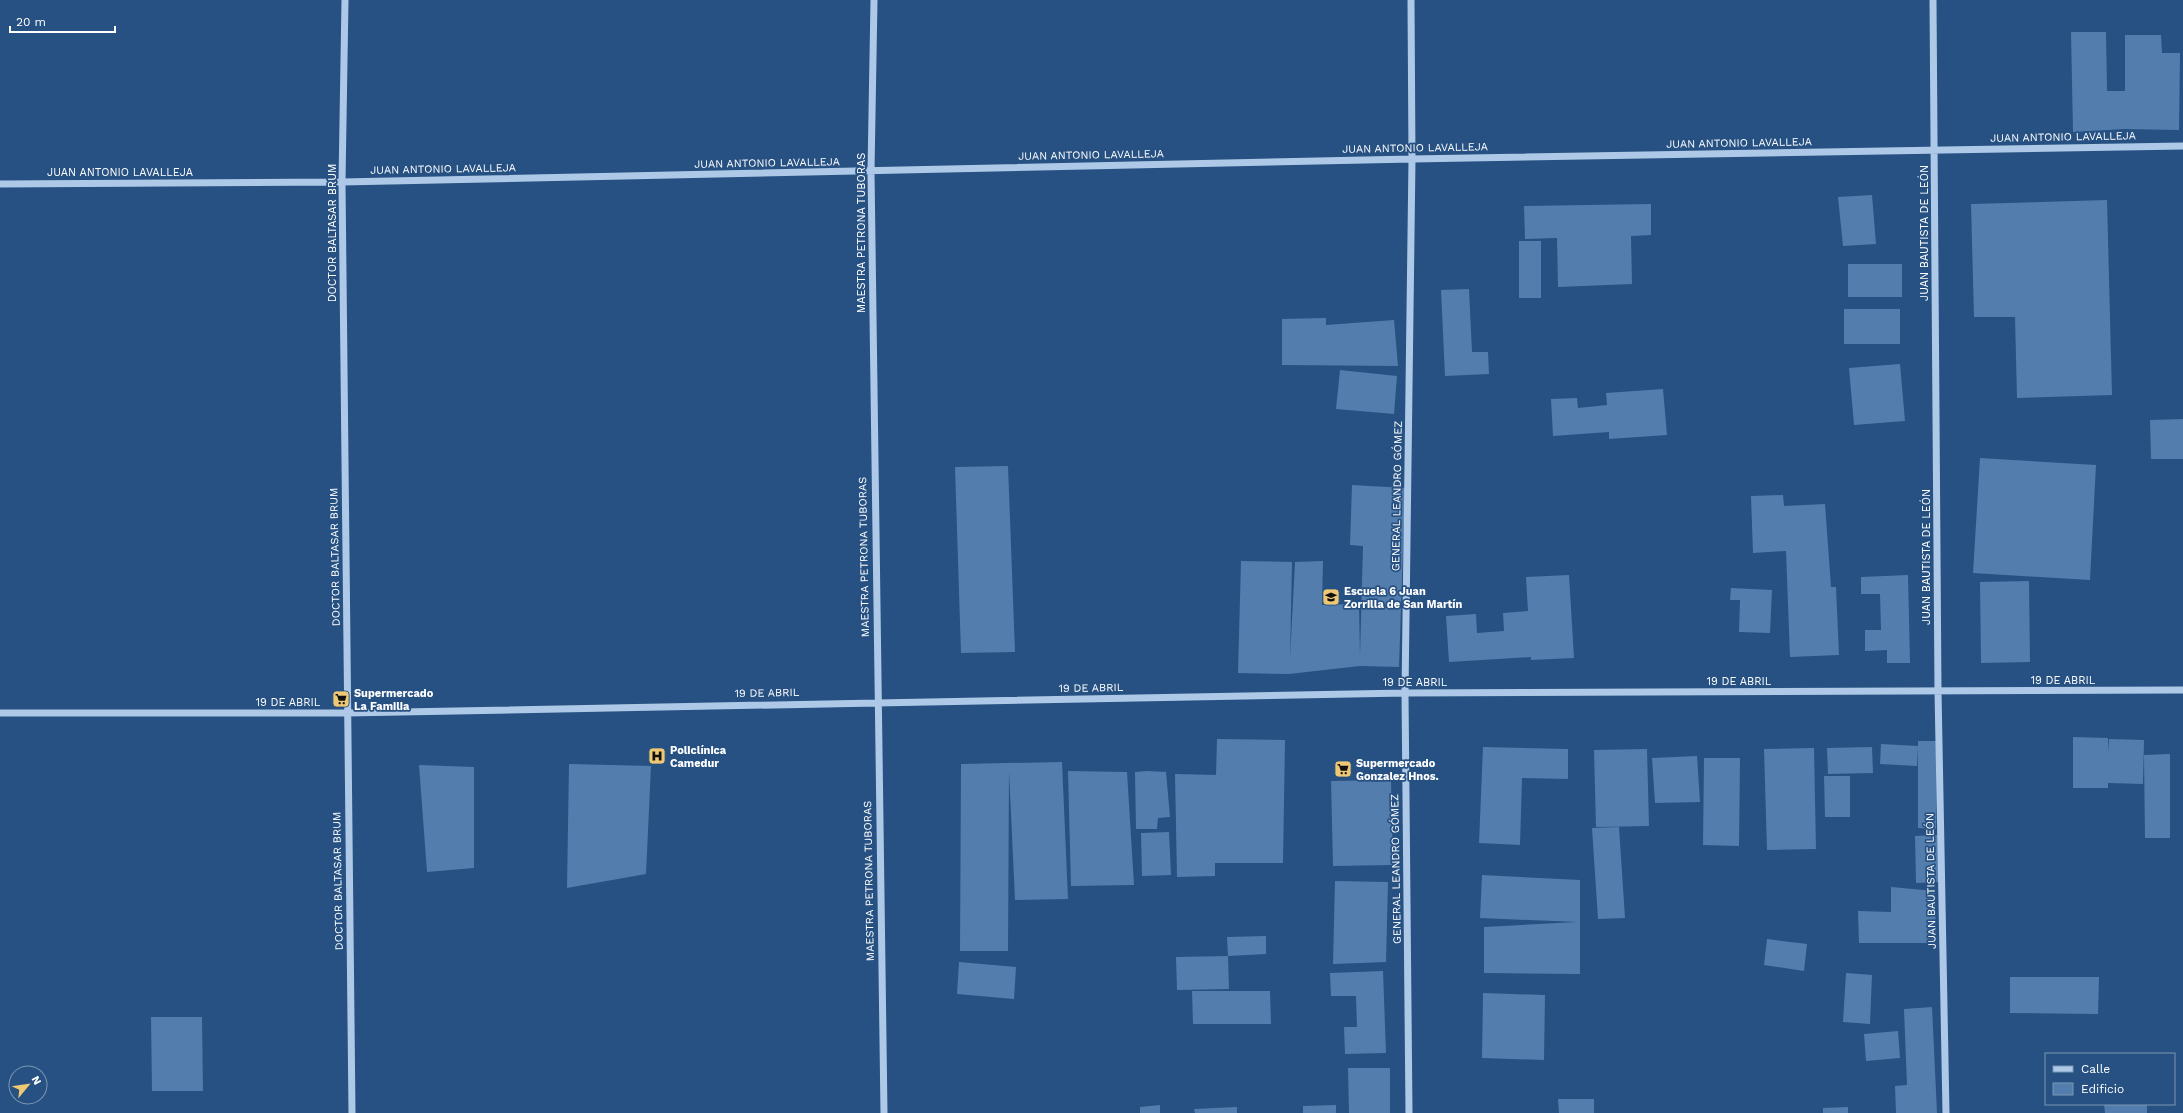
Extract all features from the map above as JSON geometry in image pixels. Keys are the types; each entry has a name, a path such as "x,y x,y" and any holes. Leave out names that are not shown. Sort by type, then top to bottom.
{"street":[{"name":"DOCTOR BALTASAR BRUM","path":"344,0 342,182 352,1113"},
{"name":"MAESTRA PETRONA TUBORAS","path":"874,0 871,171 877,702 884,1113"},
{"name":"GENERAL LEANDRO GÓMEZ","path":"1409,1113 1405,693 1412,159 1411,0"},
{"name":"JUAN BAUTISTA DE LEÓN","path":"1933,0 1938,692 1946,1113"},
{"name":"JUAN ANTONIO LAVALLEJA","path":"0,184 342,182 1412,159 2183,146"},
{"name":"19 DE ABRIL","path":"0,713 347,712 1405,693 2183,690"}],"building":[{"path":"2071,32 2106,32 2107,91 2125,91 2125,35 2161,35 2162,53 2180,53 2179,130 2124,129 2073,132"},
{"path":"1872,195 1876,244 1843,246 1838,197"},
{"path":"2107,200 2112,395 2017,398 2015,317 1974,317 1971,204"},
{"path":"1651,204 1651,235 1631,236 1632,284 1558,287 1557,238 1525,239 1524,206"},
{"path":"1519,241 1541,241 1541,298 1519,298"},
{"path":"1848,264 1902,264 1902,297 1848,297"},
{"path":"1469,289 1472,352 1488,352 1489,374 1445,376 1441,290"},
{"path":"1844,309 1900,309 1900,344 1844,344"},
{"path":"1326,318 1326,325 1394,320 1398,366 1282,365 1282,319"},
{"path":"1900,364 1905,421 1854,425 1849,368"},
{"path":"1340,370 1397,376 1394,414 1336,409"},
{"path":"1663,389 1667,435 1609,439 1609,432 1553,436 1551,399 1577,398 1578,408 1607,405 1606,393"},
{"path":"2183,419 2183,459 2151,459 2150,420"},
{"path":"1980,458 2096,465 2090,580 1973,573"},
{"path":"1008,466 1015,652 961,653 955,467"},
{"path":"1352,485 1405,488 1399,667 1360,666 1289,674 1238,673 1241,561 1292,562 1290,658 1295,562 1323,561 1322,605 1359,604 1360,656 1363,546 1350,545"},
{"path":"1783,495 1784,506 1825,504 1831,587 1836,587 1839,655 1790,657 1786,551 1753,553 1751,496"},
{"path":"1569,575 1574,658 1531,660 1531,657 1449,662 1446,616 1476,614 1477,633 1504,631 1503,613 1528,611 1526,577"},
{"path":"1908,575 1910,663 1887,663 1887,650 1865,651 1865,630 1881,630 1880,594 1861,594 1861,577"},
{"path":"2029,581 2030,662 1981,663 1980,582"},
{"path":"1731,588 1772,590 1770,633 1739,632 1740,600 1730,600"},
{"path":"2073,737 2108,738 2108,752 2109,739 2144,740 2143,784 2108,783 2108,788 2073,788"},
{"path":"1217,739 1285,740 1283,863 1215,863 1215,876 1177,877 1175,774 1216,775"},
{"path":"1918,741 1937,741 1936,829 1918,828 1918,747 1917,766 1880,764 1881,744 1918,746"},
{"path":"1483,747 1568,749 1568,779 1522,778 1520,845 1479,843"},
{"path":"1872,747 1873,773 1828,774 1827,748"},
{"path":"1814,748 1816,849 1767,850 1764,749"},
{"path":"1647,749 1649,826 1596,827 1594,750"},
{"path":"2170,754 2170,838 2145,838 2144,755"},
{"path":"1697,756 1700,802 1655,803 1652,758"},
{"path":"1704,758 1740,758 1739,846 1703,845"},
{"path":"1062,762 1068,899 1015,900 1009,771 1008,951 960,951 961,764"},
{"path":"569,764 651,766 646,874 567,888"},
{"path":"419,765 474,767 474,868 427,872"},
{"path":"1068,771 1127,772 1134,885 1071,886"},
{"path":"1135,772 1166,772 1170,817 1158,818 1157,829 1136,829"},
{"path":"1824,776 1850,776 1850,817 1825,817"},
{"path":"1391,780 1393,865 1333,866 1331,781"},
{"path":"1619,827 1625,918 1598,919 1592,828"},
{"path":"1169,832 1171,875 1142,876 1141,833"},
{"path":"1938,835 1940,882 1916,883 1915,836"},
{"path":"1482,875 1580,880 1580,974 1484,973 1484,927 1577,922 1480,918"},
{"path":"1335,881 1388,882 1386,962 1333,964"},
{"path":"1891,887 1935,891 1936,943 1859,943 1858,911 1891,912"},
{"path":"1266,936 1266,954 1228,956 1227,937"},
{"path":"1767,939 1807,944 1804,971 1764,965"},
{"path":"1228,956 1229,989 1177,990 1176,957"},
{"path":"959,962 1016,967 1014,999 957,994"},
{"path":"1383,971 1386,1053 1345,1054 1344,1027 1357,1027 1356,996 1331,996 1330,973"},
{"path":"1846,973 1872,975 1870,1024 1843,1022"},
{"path":"2010,977 2099,977 2098,1014 2010,1013"},
{"path":"1192,991 1270,991 1271,1024 1193,1024"},
{"path":"1483,993 1545,995 1544,1060 1482,1058"},
{"path":"1932,1007 1937,1113 1896,1113 1895,1086 1907,1085 1904,1009"},
{"path":"151,1017 202,1017 203,1091 152,1091"},
{"path":"1898,1031 1900,1058 1866,1061 1864,1034"},
{"path":"1348,1068 1390,1068 1390,1113 1349,1113"},
{"path":"1558,1099 1594,1099 1594,1113 1559,1113"},
{"path":"1160,1105 1160,1113 1140,1113 1140,1107"},
{"path":"1336,1105 1336,1113 1303,1113 1303,1106"},
{"path":"2104,1105 2147,1105 2147,1113 2105,1113"},
{"path":"1237,1107 1237,1113 1195,1113 1194,1109"},
{"path":"1848,1107 1848,1113 1823,1113 1823,1108"}],"place":[{"name":"Escuela 6 Juan Zorrilla de San Martín","path":"1331,597"},
{"name":"Supermercado La Familia","path":"341,699"},
{"name":"Policlínica Camedur","path":"657,756"},
{"name":"Supermercado Gonzalez Hnos.","path":"1343,769"}]}
